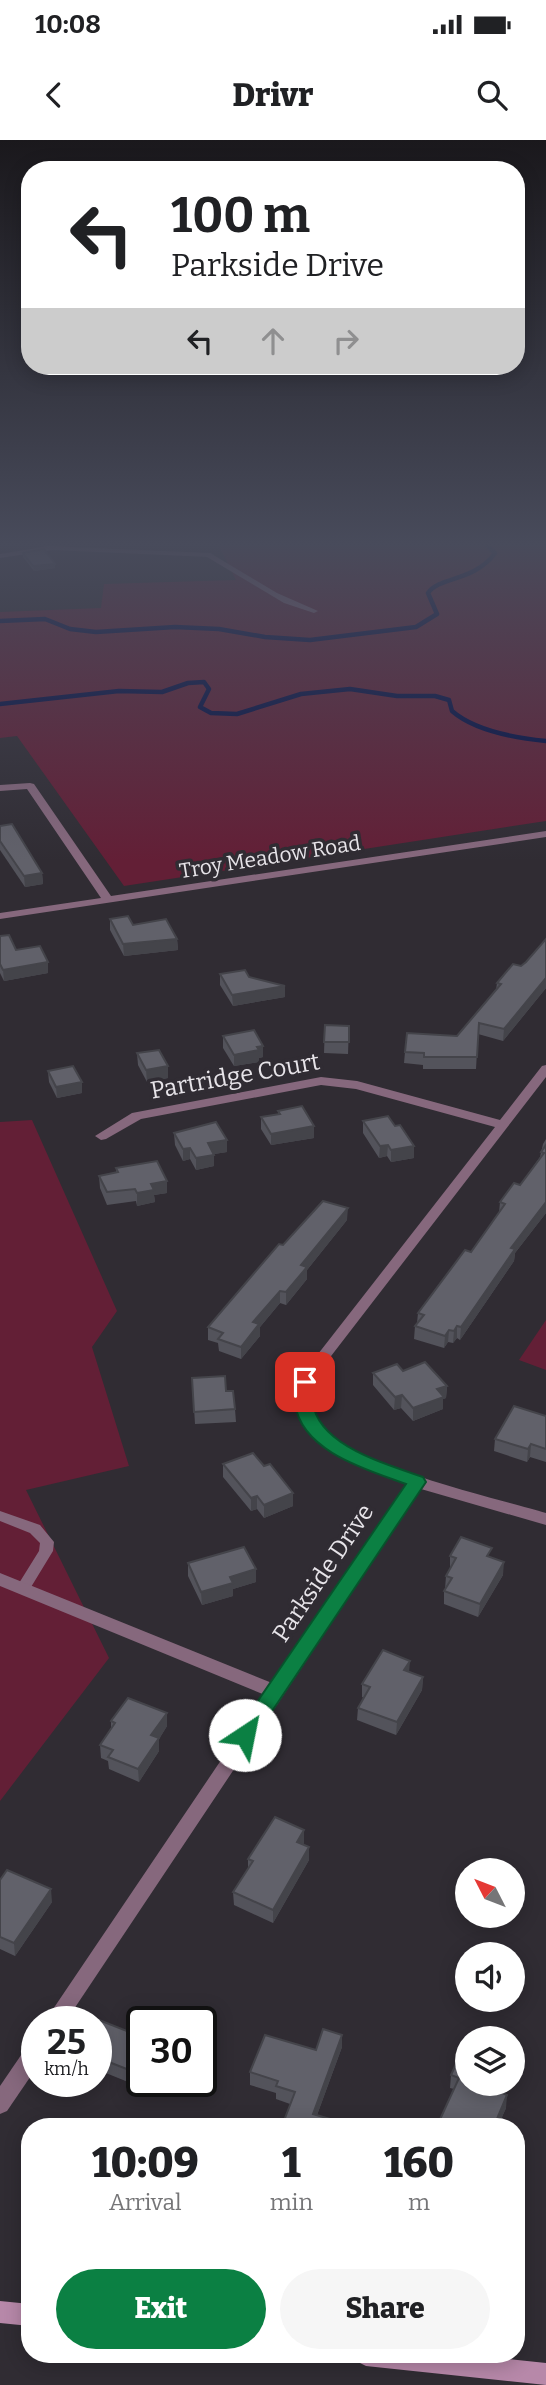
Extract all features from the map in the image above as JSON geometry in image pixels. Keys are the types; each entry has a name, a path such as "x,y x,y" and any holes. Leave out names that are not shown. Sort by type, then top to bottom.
{"main road":[{"path":"0,2312 21,2314"},
{"path":"443,2363 546,2375"}],"street":[{"path":"0,788 30,786 107,900"},
{"name":"Troy Meadow Road","path":"0,916 546,834"},
{"path":"546,1069 311,1372 303,1392 305,1414 311,1424 330,1443 363,1461 417,1482 546,1519"},
{"name":"Partridge Court","path":"101,1136 137,1116 321,1081 357,1085 503,1125"},
{"name":"Parkside Drive","path":"65,2006 417,1482"},
{"path":"0,1579 274,1692"},
{"path":"0,2104 21,2073"}],"lane":[{"path":"0,1516 34,1529 47,1542 46,1551 23,1588"}],"shaded area":[{"path":"0,651 546,651 546,821 124,886 17,736 0,738"},
{"path":"32,1120 117,1311 92,1347 129,1466 26,1490 109,1658 0,1801 0,1122"},
{"path":"546,1320 546,1370 519,1360"}],"building":[{"path":"12,824 42,873 24,876 0,841 0,826"},
{"path":"128,916 133,925 166,919 177,939 123,944 110,919"},
{"path":"9,935 16,950 40,946 48,962 3,970 0,964 0,936"},
{"path":"546,939 546,978 504,1029 479,1023 477,1057 424,1057 424,1053 405,1052 407,1033 457,1036 501,984 497,983 513,964 521,966"},
{"path":"245,970 249,977 285,986 232,995 220,974"},
{"path":"325,1025 349,1026 349,1042 324,1042"},
{"path":"254,1030 263,1046 257,1047 259,1050 234,1055 223,1036"},
{"path":"159,1050 168,1066 146,1070 137,1053"},
{"path":"73,1066 82,1082 56,1087 48,1071"},
{"path":"302,1106 314,1126 271,1134 261,1117 280,1114 278,1111"},
{"path":"388,1116 395,1126 400,1125 414,1146 391,1150 388,1145 380,1146 363,1121"},
{"path":"216,1122 227,1140 208,1143 214,1155 196,1158 190,1148 183,1149 174,1133"},
{"path":"546,1145 546,1202 511,1248 515,1249 461,1327 457,1326 454,1331 449,1330 445,1336 415,1326 424,1315 418,1313 465,1250 471,1252 505,1204 500,1202 514,1183 520,1185 544,1153 541,1152"},
{"path":"157,1161 167,1181 151,1184 154,1190 137,1193 135,1189 107,1192 99,1176 118,1172 116,1168"},
{"path":"323,1201 348,1208 301,1265 307,1267 286,1292 280,1291 253,1322 259,1324 241,1347 218,1339 223,1333 208,1327 279,1244 283,1245"},
{"path":"425,1362 447,1386 437,1389 444,1397 413,1408 402,1395 395,1397 373,1373 397,1364 403,1371"},
{"path":"225,1376 226,1391 233,1391 235,1409 194,1412 192,1378"},
{"path":"514,1406 546,1416 546,1449 531,1444 528,1449 495,1439"},
{"path":"253,1453 264,1466 270,1464 293,1493 264,1505 257,1496 251,1498 223,1464"},
{"path":"461,1537 492,1548 487,1556 504,1562 480,1604 444,1591 452,1578 446,1576 456,1558 450,1556"},
{"path":"244,1547 256,1569 230,1577 233,1583 201,1592 188,1563"},
{"path":"383,1650 410,1661 404,1670 423,1677 397,1722 358,1708 370,1687 362,1684"},
{"path":"128,1698 167,1713 151,1735 159,1738 138,1769 108,1757 113,1750 100,1745 115,1723 111,1721"},
{"path":"275,1817 304,1830 297,1842 309,1847 273,1910 233,1892 253,1861 248,1859"},
{"path":"7,1870 51,1889 14,1943 0,1937 0,1880"},
{"path":"112,2025 126,2031 126,2069 112,2063"},
{"path":"323,2029 342,2035 313,2114 327,2118 285,2118 295,2092 276,2086 278,2081 250,2072 265,2035 316,2050"},
{"path":"455,2087 455,2096 507,2096 497,2118 441,2118"}],"waterway":[{"path":"0,704 119,691 162,692 188,683 204,682 209,689 200,707 211,713 237,714 301,694 350,689 397,696 435,696 449,700 452,711 472,724 509,735 546,741"}],"route":[{"path":"245,1735 417,1482 363,1461 330,1443 305,1414 305,1382"}]}
